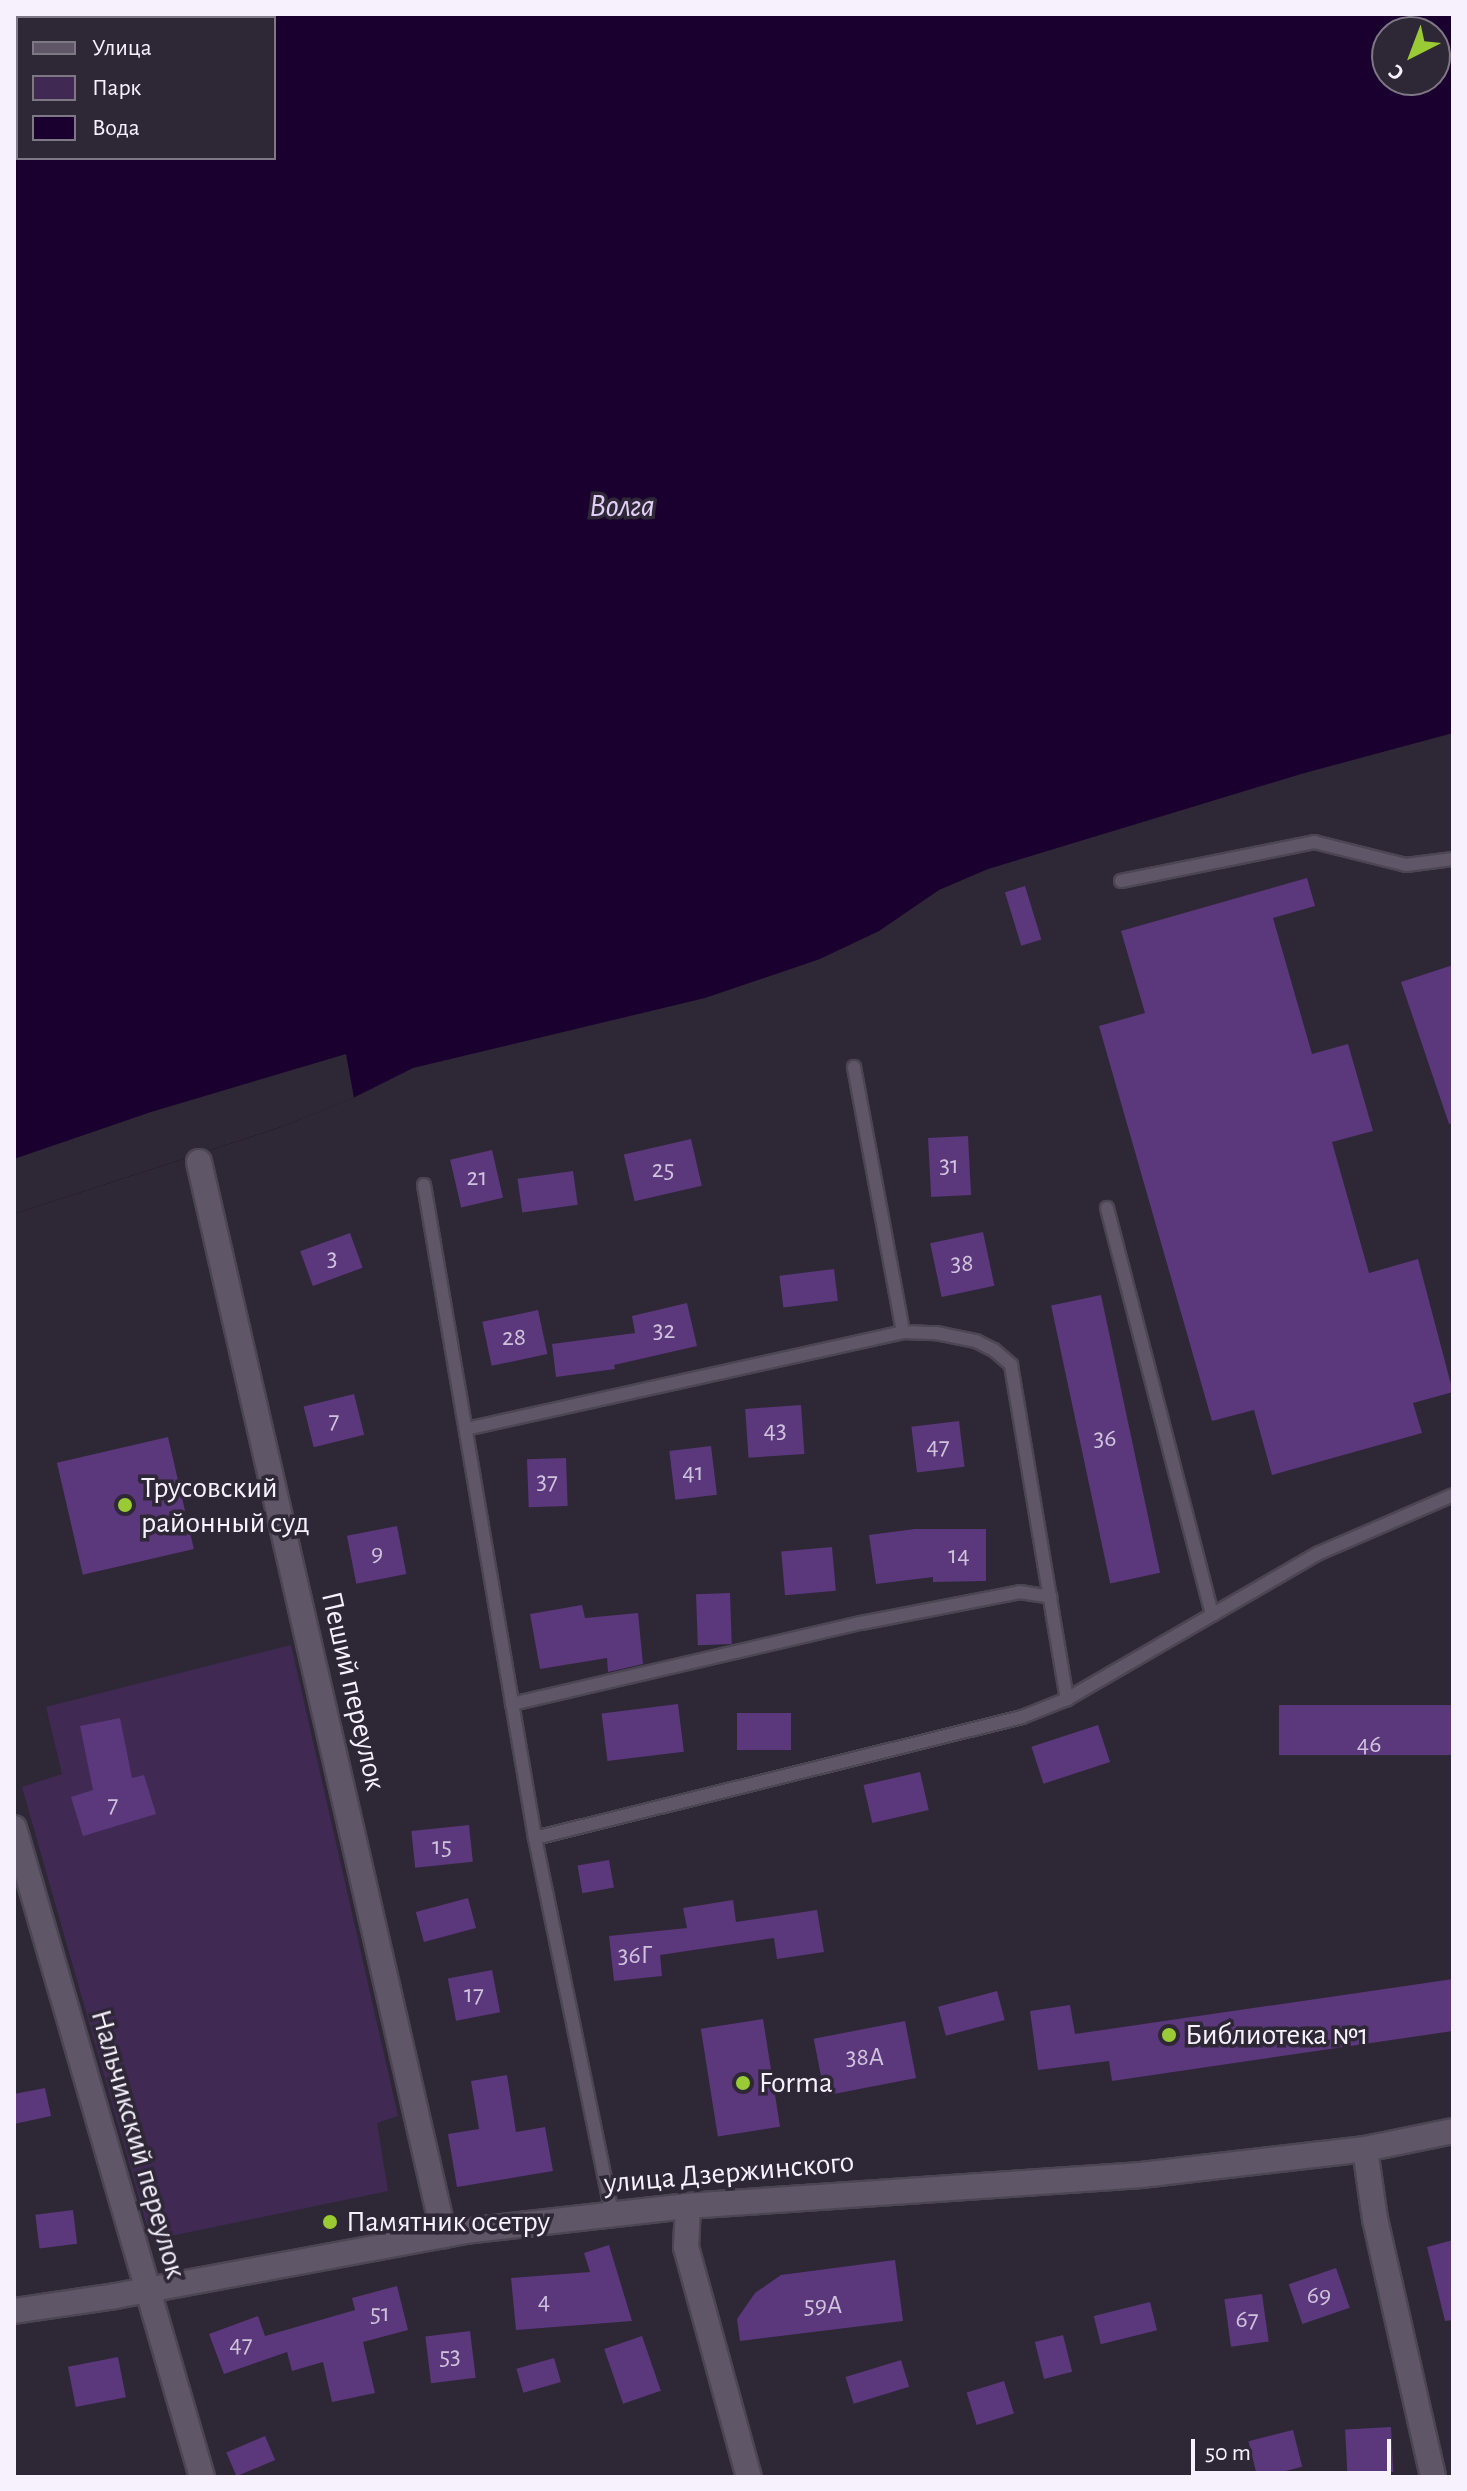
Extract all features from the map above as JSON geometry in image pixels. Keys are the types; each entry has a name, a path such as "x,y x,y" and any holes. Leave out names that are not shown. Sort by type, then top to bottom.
{"street":[{"name":"Пеший переулок","path":"199,1162 444,2235"},
{"name":"Нальчикский переулок","path":"14,1828 202,2477"},
{"name":"улица Дзержинского","path":"14,2311 444,2235 688,2206 1141,2175 1365,2149 1453,2131"},
{"path":"1365,2149 1375,2219 1433,2477"},
{"path":"688,2206 686,2247 749,2477"}],"lane":[{"path":"1121,881 1314,842 1406,865 1453,859"},
{"path":"854,1067 903,1332"},
{"path":"424,1185 535,1838 612,2214"},
{"path":"1107,1208 1212,1615"},
{"path":"466,1429 903,1332 936,1333 976,1341 994,1350 1011,1365 1067,1699"},
{"path":"535,1838 1022,1717 1067,1699 1319,1553 1453,1495"},
{"path":"512,1704 861,1623 1020,1592 1051,1597"}],"green space":[{"path":"291,1645 398,2116 377,2123 388,2191 151,2240 22,1787 62,1774 46,1707"}],"water":[{"name":"Волга","path":"14,14 1453,14 1453,733 1301,774 988,869 939,890 879,931 820,959 705,998 413,1068 353,1098 278,1128 14,1214"}],"pier":[{"path":"346,1054 354,1098 278,1128 14,1214 14,1159 151,1112"}],"building":[{"path":"1307,878 1315,906 1273,918 1312,1054 1348,1044 1373,1131 1332,1142 1369,1273 1418,1259 1453,1392 1413,1403 1422,1433 1272,1475 1254,1410 1212,1421 1099,1026 1145,1013 1121,931"},
{"path":"1025,886 1041,940 1021,946 1005,892"},
{"path":"1453,965 1453,1123 1449,1124 1401,982"},
{"path":"968,1136 971,1195 931,1197 928,1138"},
{"path":"691,1139 702,1186 635,1201 624,1155"},
{"path":"492,1150 503,1198 461,1207 450,1160"},
{"path":"573,1171 578,1205 522,1212 518,1179"},
{"path":"983,1232 994,1286 942,1297 930,1243"},
{"path":"350,1233 363,1268 313,1286 300,1251"},
{"path":"834,1269 838,1301 783,1307 779,1276"},
{"path":"1101,1295 1160,1573 1110,1583 1051,1306"},
{"path":"687,1303 697,1346 614,1365 615,1369 556,1377 552,1344 635,1333 632,1316"},
{"path":"538,1310 547,1354 492,1366 482,1322"},
{"path":"354,1394 364,1435 314,1447 304,1407"},
{"path":"801,1405 804,1454 749,1458 745,1409"},
{"path":"959,1421 965,1467 917,1473 911,1427"},
{"name":"Трусовский районный суд","path":"168,1437 194,1549 83,1575 57,1463"},
{"path":"711,1446 717,1495 675,1500 669,1451"},
{"path":"566,1458 568,1506 529,1507 527,1459"},
{"path":"397,1526 406,1574 356,1584 347,1536"},
{"path":"915,1529 986,1529 986,1581 933,1582 933,1577 876,1584 869,1535"},
{"path":"832,1547 836,1591 785,1595 781,1551"},
{"path":"730,1593 732,1644 698,1645 696,1594"},
{"path":"582,1605 585,1618 638,1613 643,1664 608,1672 607,1658 540,1669 530,1614"},
{"path":"678,1704 684,1752 607,1761 602,1713"},
{"path":"1279,1705 1453,1705 1453,1755 1279,1755"},
{"path":"737,1713 791,1713 791,1750 737,1750"},
{"path":"120,1718 132,1778 144,1775 156,1814 83,1836 71,1797 93,1790 80,1726"},
{"path":"1098,1725 1110,1762 1043,1784 1031,1747"},
{"path":"920,1772 929,1810 872,1823 863,1785"},
{"path":"469,1825 473,1862 415,1868 411,1831"},
{"path":"609,1860 614,1888 582,1893 577,1866"},
{"path":"468,1898 476,1928 424,1942 416,1912"},
{"path":"733,1900 736,1922 817,1910 824,1952 777,1959 774,1938 660,1955 662,1976 614,1981 609,1936 687,1928 683,1908"},
{"path":"492,1970 500,2012 456,2021 448,1979"},
{"path":"1453,1979 1453,2031 1112,2081 1109,2061 1038,2070 1030,2011 1070,2005 1075,2034"},
{"path":"997,1991 1005,2020 946,2036 938,2007"},
{"path":"763,2019 780,2127 718,2137 701,2029"},
{"path":"905,2021 916,2078 825,2096 814,2039"},
{"path":"507,2075 516,2132 545,2127 553,2171 457,2187 448,2134 479,2129 471,2081"},
{"path":"45,2088 51,2116 14,2124 14,2094"},
{"path":"73,2210 77,2244 39,2248 35,2215"},
{"path":"1453,2240 1453,2320 1445,2321 1427,2247"},
{"path":"609,2245 632,2321 516,2330 511,2278 590,2272 584,2253"},
{"path":"895,2260 903,2321 740,2341 737,2319 755,2293 781,2275"},
{"path":"1336,2268 1350,2308 1302,2324 1289,2284"},
{"path":"397,2286 408,2330 363,2342 375,2393 332,2402 323,2362 292,2371 287,2352 224,2374 209,2334 258,2316 265,2336 355,2310 352,2298"},
{"path":"1262,2294 1269,2342 1231,2347 1224,2299"},
{"path":"1150,2302 1157,2330 1101,2344 1094,2316"},
{"path":"470,2331 476,2378 431,2383 425,2336"},
{"path":"1063,2335 1072,2372 1044,2379 1035,2342"},
{"path":"642,2336 661,2391 623,2404 604,2349"},
{"path":"118,2357 126,2397 76,2407 68,2367"},
{"path":"554,2358 561,2382 523,2393 517,2369"},
{"path":"901,2360 909,2387 854,2404 846,2377"},
{"path":"1004,2381 1014,2414 977,2425 967,2392"},
{"path":"1391,2427 1393,2472 1347,2474 1345,2429"},
{"path":"1293,2430 1302,2467 1257,2477 1248,2441"},
{"path":"265,2436 275,2460 236,2476 226,2452"}],"place":[{"name":"Трусовский районный суд","path":"125,1505"},
{"name":"Библиотека №1","path":"1169,2035"},
{"name":"Forma","path":"743,2083"},
{"name":"Памятник осетру","path":"330,2222"}]}
